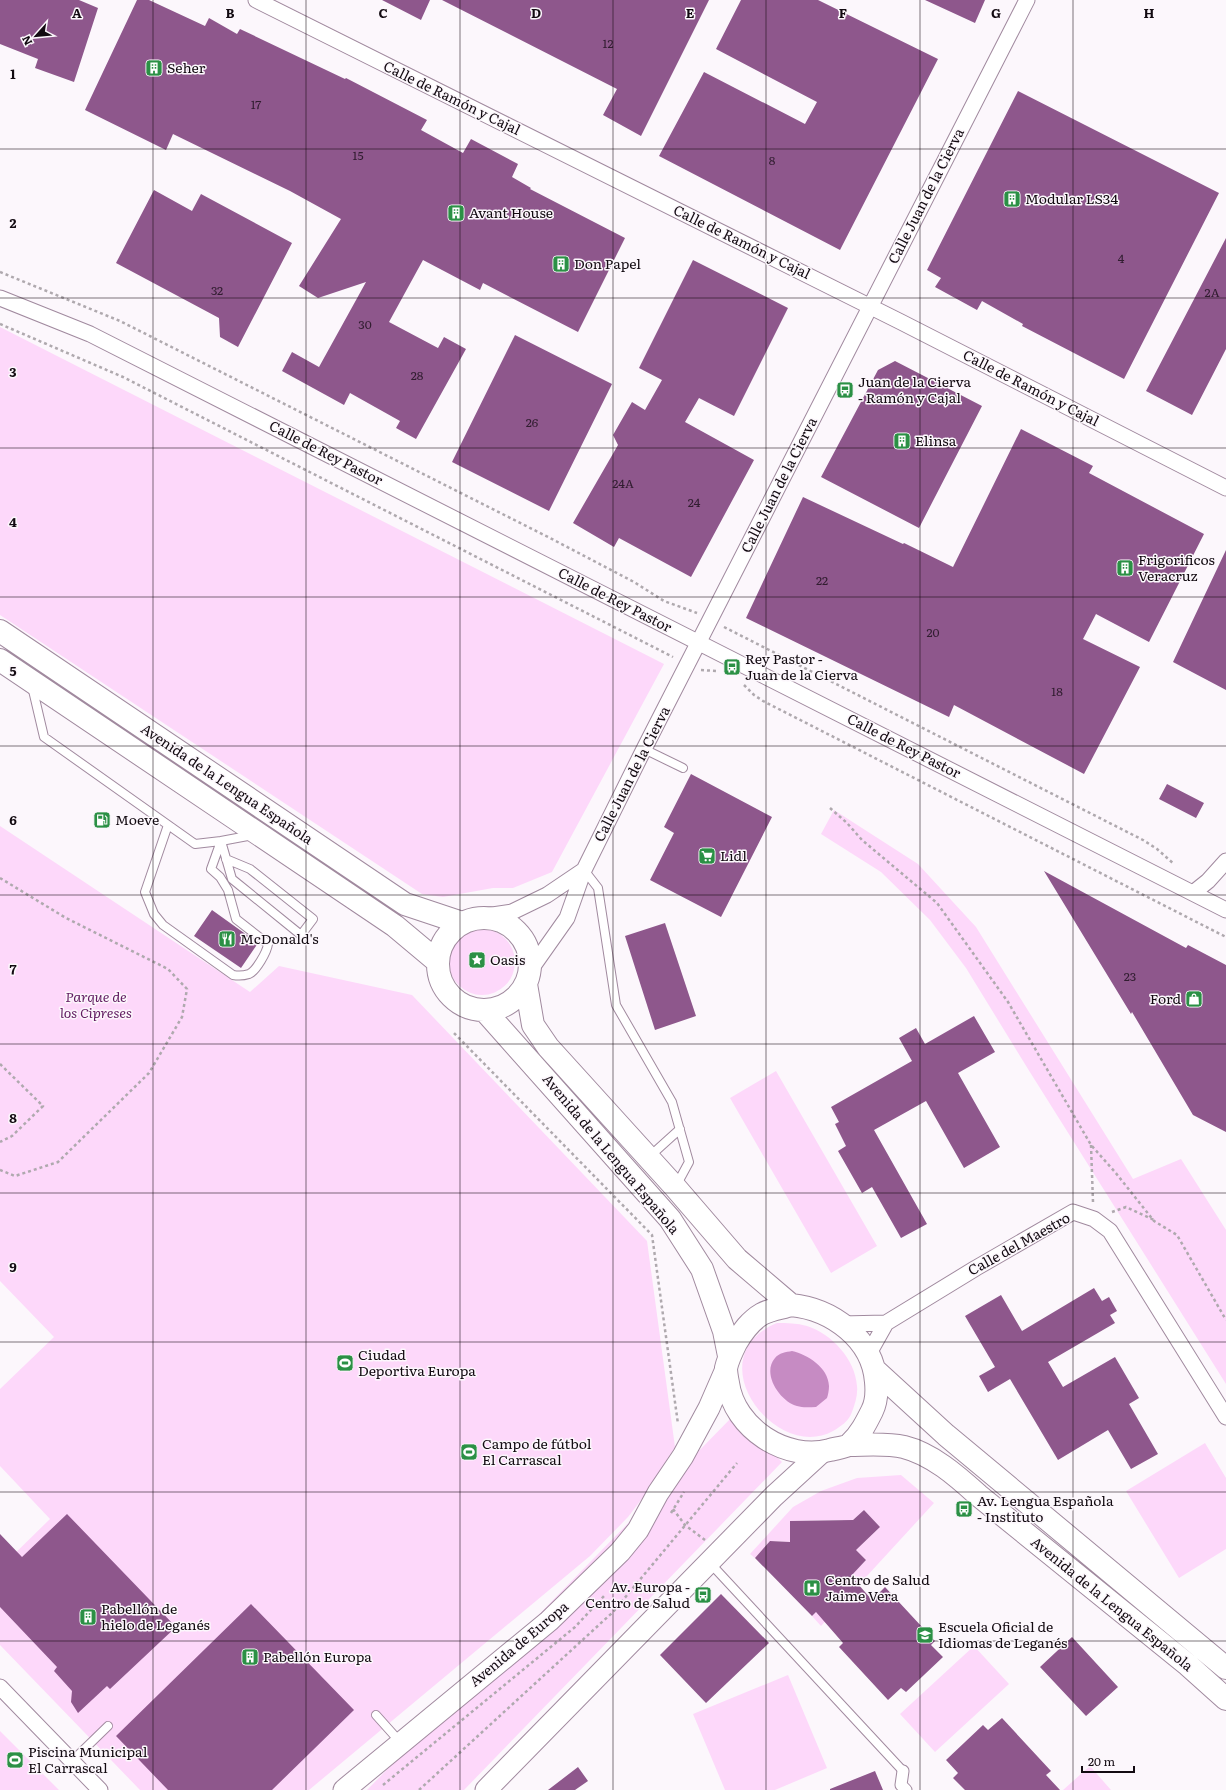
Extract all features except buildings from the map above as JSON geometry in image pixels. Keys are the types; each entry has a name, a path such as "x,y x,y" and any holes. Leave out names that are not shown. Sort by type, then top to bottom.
{"highway":[{"name":"Avenida de la Lengua Española","path":"0,631 405,904 470,920"},
{"name":"Avenida de la Lengua Española","path":"0,660 395,926 438,962"},
{"path":"496,919 511,926 523,937 530,953 528,977 517,997 501,1008 485,1011 472,1009 457,1002 445,988 439,973 438,962 441,947 449,934 470,920 496,919"},
{"name":"Avenida de la Lengua Española","path":"528,977 534,1025 548,1046 737,1259 791,1305"},
{"name":"Avenida de la Lengua Española","path":"485,1011 670,1219 702,1269 724,1331 730,1396 742,1418 759,1434 783,1448 807,1452 822,1452 849,1445 879,1445 904,1447 930,1458 950,1470 978,1495 1188,1665 1226,1699"},
{"path":"728,1363 742,1332 752,1321 764,1313 791,1305 806,1306 824,1313 841,1324 858,1337 872,1363 876,1388 875,1406 864,1427 849,1445"},
{"name":"Avenida de la Lengua Española","path":"872,1363 946,1435 1226,1668"}],"main road":[{"name":"Avenida de Europa","path":"344,1790 549,1621 587,1585 629,1541 652,1507 658,1493 683,1456 706,1415 728,1363"},
{"path":"486,1790 778,1491 822,1452"}],"street":[{"name":"Calle de Ramón y Cajal","path":"256,0 869,306 1226,488"},
{"name":"Calle Juan de la Cierva","path":"528,977 567,918 584,870 644,749 869,306 1027,0"},
{"name":"Calle de Rey Pastor","path":"0,298 90,334 1226,910"},
{"path":"1193,893 1208,881 1226,861"},
{"path":"470,920 512,912 547,895 584,870"},
{"name":"Calle del Maestro","path":"872,1363 886,1323 976,1268 1073,1212 1094,1219 1110,1231 1226,1418"},
{"path":"841,1324 886,1323"},
{"path":"0,1687 100,1790"},
{"path":"903,1771 901,1785 906,1790"}],"lane":[{"path":"30,680 44,737 196,844 259,834"},
{"path":"644,749 683,768"},
{"path":"168,825 145,892 154,914 163,925 233,975 241,976 250,974 267,951 268,944 236,919 228,890 220,877 211,869 221,841"},
{"path":"221,841 226,859 232,879 301,935 313,919 250,869 226,859"},
{"path":"584,870 598,888 616,1005 672,1102 680,1129 689,1162 675,1188"},
{"path":"648,1158 680,1129"},
{"path":"714,1557 903,1771"},
{"path":"376,1715 401,1744"},
{"path":"72,1761 108,1726"}],"path":[{"path":"0,272 120,321 550,538 634,582 664,601 678,608 694,612 1151,844 1178,866"},
{"path":"0,324 130,380 698,669 721,672"},
{"path":"742,683 754,695 764,701 1226,937"},
{"path":"830,808 847,823 862,840 936,903 1008,1002 1091,1145 1115,1172 1154,1221"},
{"path":"0,878 66,918 168,969 187,989 182,1017 149,1074 58,1162 15,1176 0,1170"},
{"path":"454,1032 652,1235 679,1425"},
{"path":"0,1064 44,1106 12,1136 0,1142"},
{"path":"1091,1145 1094,1219 1126,1207 1154,1221 1177,1235 1226,1320"},
{"path":"419,1790 613,1612 737,1463"},
{"path":"658,1493 670,1503 685,1525 706,1540 714,1557"}],"green space":[{"path":"0,327 664,664 552,872 513,888 493,888 443,897 422,894 0,615"},
{"path":"834,810 918,864 976,927 1133,1179 1181,1159 1226,1230 1226,1384 966,968 930,920 881,872 821,834"},
{"name":"Ciudad Deportiva Europa","path":"0,826 250,992 279,966 412,995 647,1241 675,1447 644,1496 628,1517 590,1556 309,1790 140,1790 0,1645 0,1568 50,1519 0,1466 0,1389 54,1337 0,1281"},
{"path":"475,929 489,929 501,934 510,943 515,955 513,975 506,986 489,995 475,995 463,990 454,981 449,969 449,955 454,943 463,934"},
{"path":"776,1071 877,1246 831,1273 730,1098"},
{"path":"777,1323 800,1324 825,1335 841,1349 852,1366 857,1386 855,1403 847,1421 833,1431 811,1437 789,1432 769,1420 753,1402 744,1381 743,1359 754,1339"},
{"path":"734,1415 782,1462 464,1790 367,1790"},
{"path":"1205,1443 1226,1478 1226,1549 1179,1578 1126,1491"},
{"path":"901,1475 934,1503 821,1626 812,1616 866,1560 856,1550 880,1527 864,1510 843,1529 843,1520 790,1521 790,1542 770,1541 755,1558 750,1554 793,1507 821,1491 857,1478"},
{"path":"974,1646 1009,1684 935,1752 900,1714"},
{"path":"788,1675 827,1768 775,1790 725,1790 693,1714"},
{"name":"Piscina Municipal El Carrascal","path":"0,1731 59,1790 0,1790"},
{"path":"1090,1766 1111,1790 1063,1790"}],"shaded area":[{"path":"792,1351 804,1355 816,1363 828,1379 829,1388 827,1398 816,1407 802,1407 791,1403 779,1393 772,1379 770,1372 771,1364 775,1358 785,1352"}],"place":[{"name":"Seher","path":"154,68"},
{"name":"Modular LS34","path":"1012,199"},
{"name":"Avant House","path":"456,213"},
{"name":"Don Papel","path":"561,264"},
{"name":"Juan de la Cierva - Ramón y Cajal","path":"845,390"},
{"name":"Elinsa","path":"902,441"},
{"name":"Frigorificos Veracruz","path":"1125,568"},
{"name":"Rey Pastor - Juan de la Cierva","path":"732,667"},
{"name":"Moeve","path":"102,820"},
{"name":"Lidl","path":"707,856"},
{"name":"McDonald's","path":"227,939"},
{"name":"Oasis","path":"477,960"},
{"name":"Ford","path":"1194,999"},
{"name":"Ciudad Deportiva Europa","path":"345,1363"},
{"name":"Campo de fútbol El Carrascal","path":"469,1452"},
{"name":"Av. Lengua Española - Instituto","path":"964,1509"},
{"name":"Centro de Salud Jaime Vera","path":"812,1588"},
{"name":"Av. Europa - Centro de Salud","path":"703,1595"},
{"name":"Pabellón de hielo de Leganés","path":"88,1617"},
{"name":"Escuela Oficial de Idiomas de Leganés","path":"925,1635"},
{"name":"Pabellón Europa","path":"250,1657"},
{"name":"Piscina Municipal El Carrascal","path":"15,1760"}],"park label":[{"name":"Parque de los Cipreses","path":"96,1006"}]}
